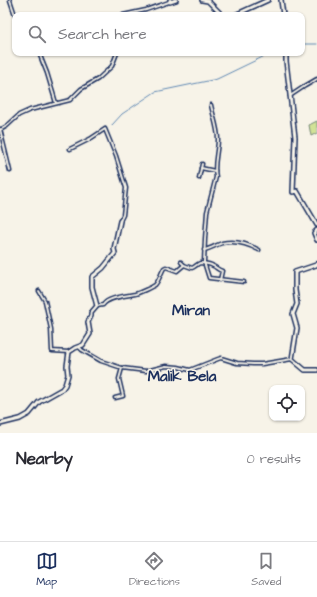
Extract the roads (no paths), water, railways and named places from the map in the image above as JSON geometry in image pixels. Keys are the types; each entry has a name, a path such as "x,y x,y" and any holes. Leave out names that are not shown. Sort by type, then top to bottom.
{"street":[{"path":"10,0 14,12"},
{"path":"137,12 176,0"},
{"path":"202,0 208,1 219,12"},
{"path":"242,12 268,0"},
{"path":"281,0 283,12"},
{"path":"41,56 56,104"},
{"path":"10,171 0,129 7,126 19,115 30,110 70,100 81,89 98,79 112,66 116,56"},
{"path":"286,56 295,137 293,192 297,191 317,225"},
{"path":"290,96 317,79"},
{"path":"211,105 218,138 218,148 215,158 216,176 207,212 204,250 205,264 209,278 244,282"},
{"path":"70,149 106,129 126,188 123,215 120,221 114,249 115,253 103,268 92,277 92,288 97,306"},
{"path":"199,178 202,164"},
{"path":"201,168 215,171"},
{"path":"317,230 314,234 317,240"},
{"path":"204,250 220,244 236,243 245,244 260,250"},
{"path":"181,262 192,268 196,267 199,263 213,266 222,271 220,280"},
{"path":"292,359 297,328 293,314 297,304 295,272 317,264"},
{"path":"39,291 44,301 51,329 52,351 69,352 83,345 90,334 88,322 91,313 97,306 103,305 104,302 117,297 134,294 156,284 164,268 166,267 177,271 184,265"},
{"path":"79,347 101,361 122,368 146,371 166,366 190,370 221,358 237,363 253,364 292,359 305,370 317,370"},
{"path":"0,424 20,419 29,414 40,402 62,389 68,375 67,366 69,352"},
{"path":"115,398 123,396 119,379 122,368"}],"waterway":[{"path":"305,44 317,44"},
{"path":"112,125 122,114 155,92 217,79 265,56"}],"district":[{"name":"Miran","path":"191,310"},
{"name":"Malik Bela","path":"182,376"}]}
